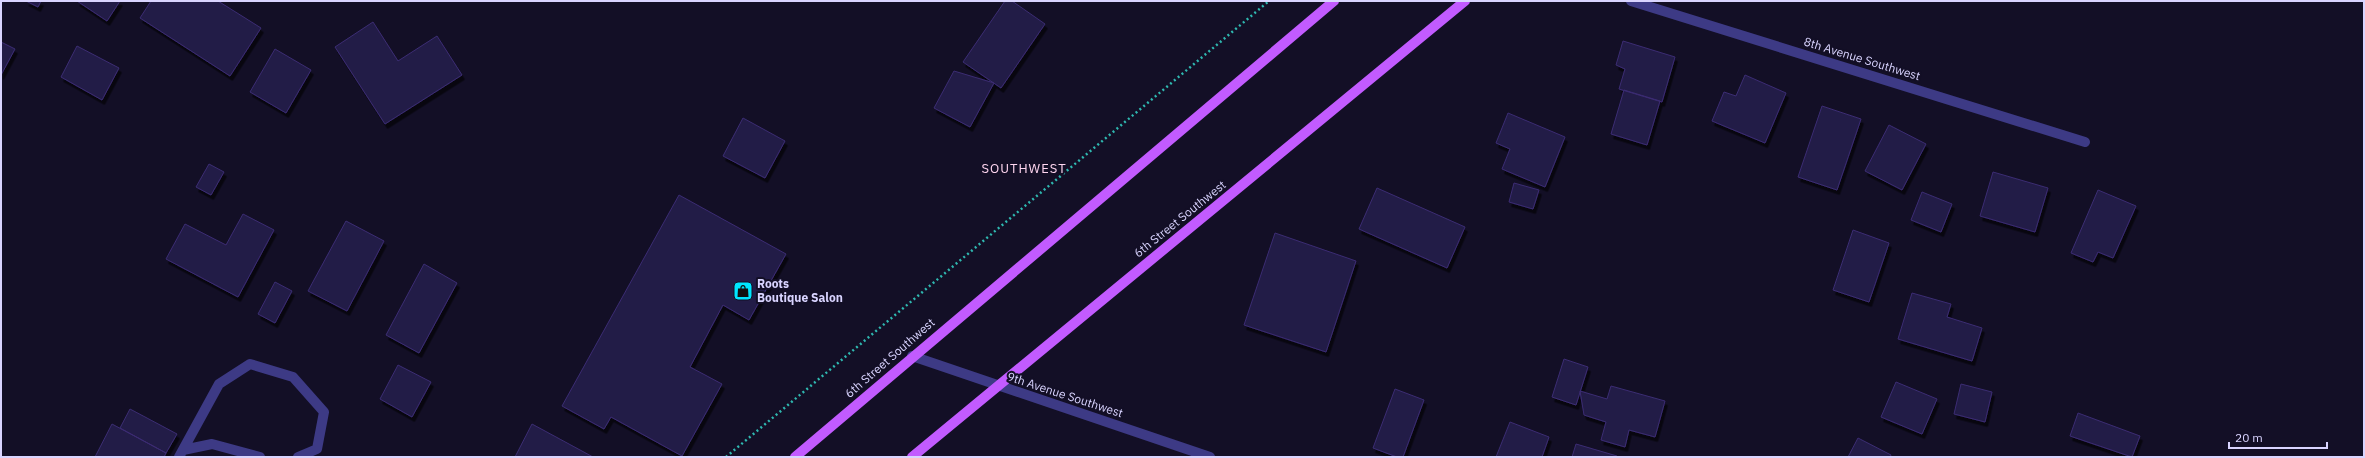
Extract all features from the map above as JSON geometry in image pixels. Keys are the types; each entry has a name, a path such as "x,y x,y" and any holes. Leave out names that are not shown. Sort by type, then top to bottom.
{"main road":[{"name":"6th Street Southwest","path":"795,457 912,356 1334,1"},
{"name":"6th Street Southwest","path":"912,457 1465,1"}],"street":[{"name":"8th Avenue Southwest","path":"1631,1 2085,142"},
{"name":"9th Avenue Southwest","path":"912,356 1210,457"},
{"path":"181,453 219,384 250,364 293,377 324,412 317,449 298,457"},
{"path":"181,453 212,444 256,457"}],"path":[{"path":"726,457 1269,1"}],"building":[{"path":"26,1 41,1 38,7"},
{"path":"77,1 120,1 107,21"},
{"path":"151,1 218,1 261,28 230,76 140,18"},
{"path":"1005,1 1012,1 1045,24 1001,88 963,62"},
{"path":"373,22 398,61 437,36 462,75 385,124 335,47"},
{"path":"1623,41 1675,57 1662,102 1619,89 1625,69 1616,65"},
{"path":"1,42 15,49 1,75"},
{"path":"77,46 119,68 102,100 61,77"},
{"path":"275,49 311,70 286,113 250,92"},
{"path":"954,71 994,83 970,127 934,108"},
{"path":"1745,75 1786,93 1765,143 1712,121 1724,92 1736,96"},
{"path":"1624,90 1660,101 1647,145 1611,134"},
{"path":"1822,106 1861,119 1837,190 1798,177"},
{"path":"1508,113 1565,137 1545,187 1502,169 1510,149 1496,143"},
{"path":"743,118 785,141 765,178 723,156"},
{"path":"1889,125 1926,144 1902,190 1865,171"},
{"path":"209,164 224,172 211,195 196,187"},
{"path":"1993,172 2048,188 2035,232 1980,216"},
{"path":"1514,183 1539,190 1533,209 1509,202"},
{"path":"1377,188 1465,227 1447,268 1359,229"},
{"path":"2098,190 2136,206 2113,258 2098,252 2093,262 2071,253"},
{"path":"1922,192 1952,204 1941,232 1911,220"},
{"path":"679,195 786,254 749,320 723,305 690,367 722,384 682,456 611,417 604,429 562,406"},
{"path":"243,214 274,230 238,297 166,259 185,224 226,245"},
{"path":"346,221 384,241 347,311 308,291"},
{"path":"1853,230 1889,243 1869,302 1833,290"},
{"path":"1275,233 1356,261 1326,352 1244,325"},
{"path":"424,264 457,283 419,353 386,335"},
{"path":"275,282 292,291 275,323 258,314"},
{"path":"1912,293 1951,304 1947,317 1982,328 1972,361 1898,339"},
{"path":"1564,359 1588,367 1576,405 1552,397"},
{"path":"398,365 431,382 412,417 380,399"},
{"path":"1896,382 1937,399 1922,434 1881,417"},
{"path":"1961,384 1992,392 1985,422 1954,414"},
{"path":"1611,386 1665,401 1655,437 1629,430 1625,447 1601,440 1606,422 1584,415 1580,391 1607,399"},
{"path":"1395,389 1424,400 1403,457 1397,457 1373,448"},
{"path":"130,409 177,434 166,453 120,428"},
{"path":"2078,413 2140,436 2132,457 2070,436"},
{"path":"1510,422 1549,437 1542,457 1496,457"},
{"path":"112,424 166,453 164,457 95,457"},
{"path":"532,424 593,457 515,457"},
{"path":"1858,438 1891,455 1890,457 1848,457"},
{"path":"1576,444 1617,456 1617,457 1572,457"}],"place":[{"name":"Roots Boutique Salon","path":"743,291"}],"district":[{"name":"SOUTHWEST","path":"1024,168"}]}
